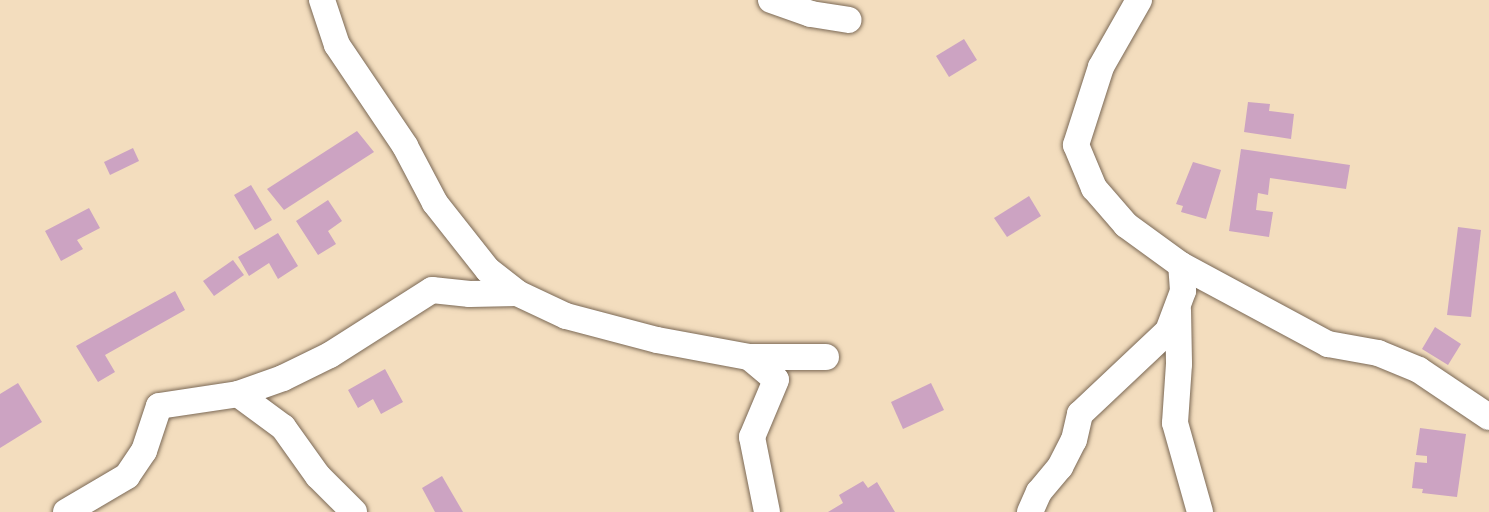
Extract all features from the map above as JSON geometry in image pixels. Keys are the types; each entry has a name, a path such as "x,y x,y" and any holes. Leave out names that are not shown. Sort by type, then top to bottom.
{"street":[{"path":"322,0 337,45 405,146 435,203 488,270 517,293 578,319 657,340 749,357 826,357"},
{"path":"771,0 811,14 849,20"},
{"path":"1139,0 1101,67 1076,145 1094,188 1126,225 1181,266 1328,344 1378,353 1419,370 1489,417"},
{"path":"1030,512 1039,492 1060,466 1074,440 1080,414 1168,331 1178,310 1183,291 1181,266"},
{"path":"66,512 127,476 144,451 159,406 238,394 283,378 330,355 432,290 470,294 517,293"},
{"path":"1178,310 1179,364 1175,423 1200,512"},
{"path":"749,357 776,380 752,437 767,512"},
{"path":"238,394 283,427 318,476 354,512"}],"building":[{"path":"964,39 977,60 949,77 936,56"},
{"path":"1248,102 1270,104 1269,111 1294,114 1291,139 1244,132"},
{"path":"357,131 374,152 284,210 267,189"},
{"path":"133,148 139,161 110,175 104,162"},
{"path":"1241,149 1350,165 1346,189 1270,178 1268,195 1258,193 1256,210 1273,212 1269,237 1229,231"},
{"path":"1193,162 1221,170 1206,219 1181,212 1183,206 1176,204"},
{"path":"251,185 272,220 255,230 234,195"},
{"path":"1029,196 1041,216 1007,237 994,218"},
{"path":"328,200 342,221 328,231 336,244 318,255 296,221"},
{"path":"89,208 100,228 77,240 83,249 61,261 45,231"},
{"path":"1458,227 1481,230 1471,317 1447,315"},
{"path":"278,233 298,266 278,279 269,263 249,276 238,257"},
{"path":"233,260 244,275 214,296 203,281"},
{"path":"175,291 185,310 105,355 115,372 98,382 76,346"},
{"path":"1435,327 1461,344 1448,365 1422,349"},
{"path":"385,369 403,402 381,414 373,399 358,408 348,390"},
{"path":"18,383 42,422 0,448 0,394"},
{"path":"931,383 944,410 903,429 891,402"},
{"path":"1420,428 1466,434 1457,497 1422,493 1423,489 1412,488 1415,462 1427,463 1427,456 1416,455"},
{"path":"442,476 463,512 435,512 422,488"},
{"path":"863,481 868,488 877,482 895,512 828,512 843,503 839,495"}]}
